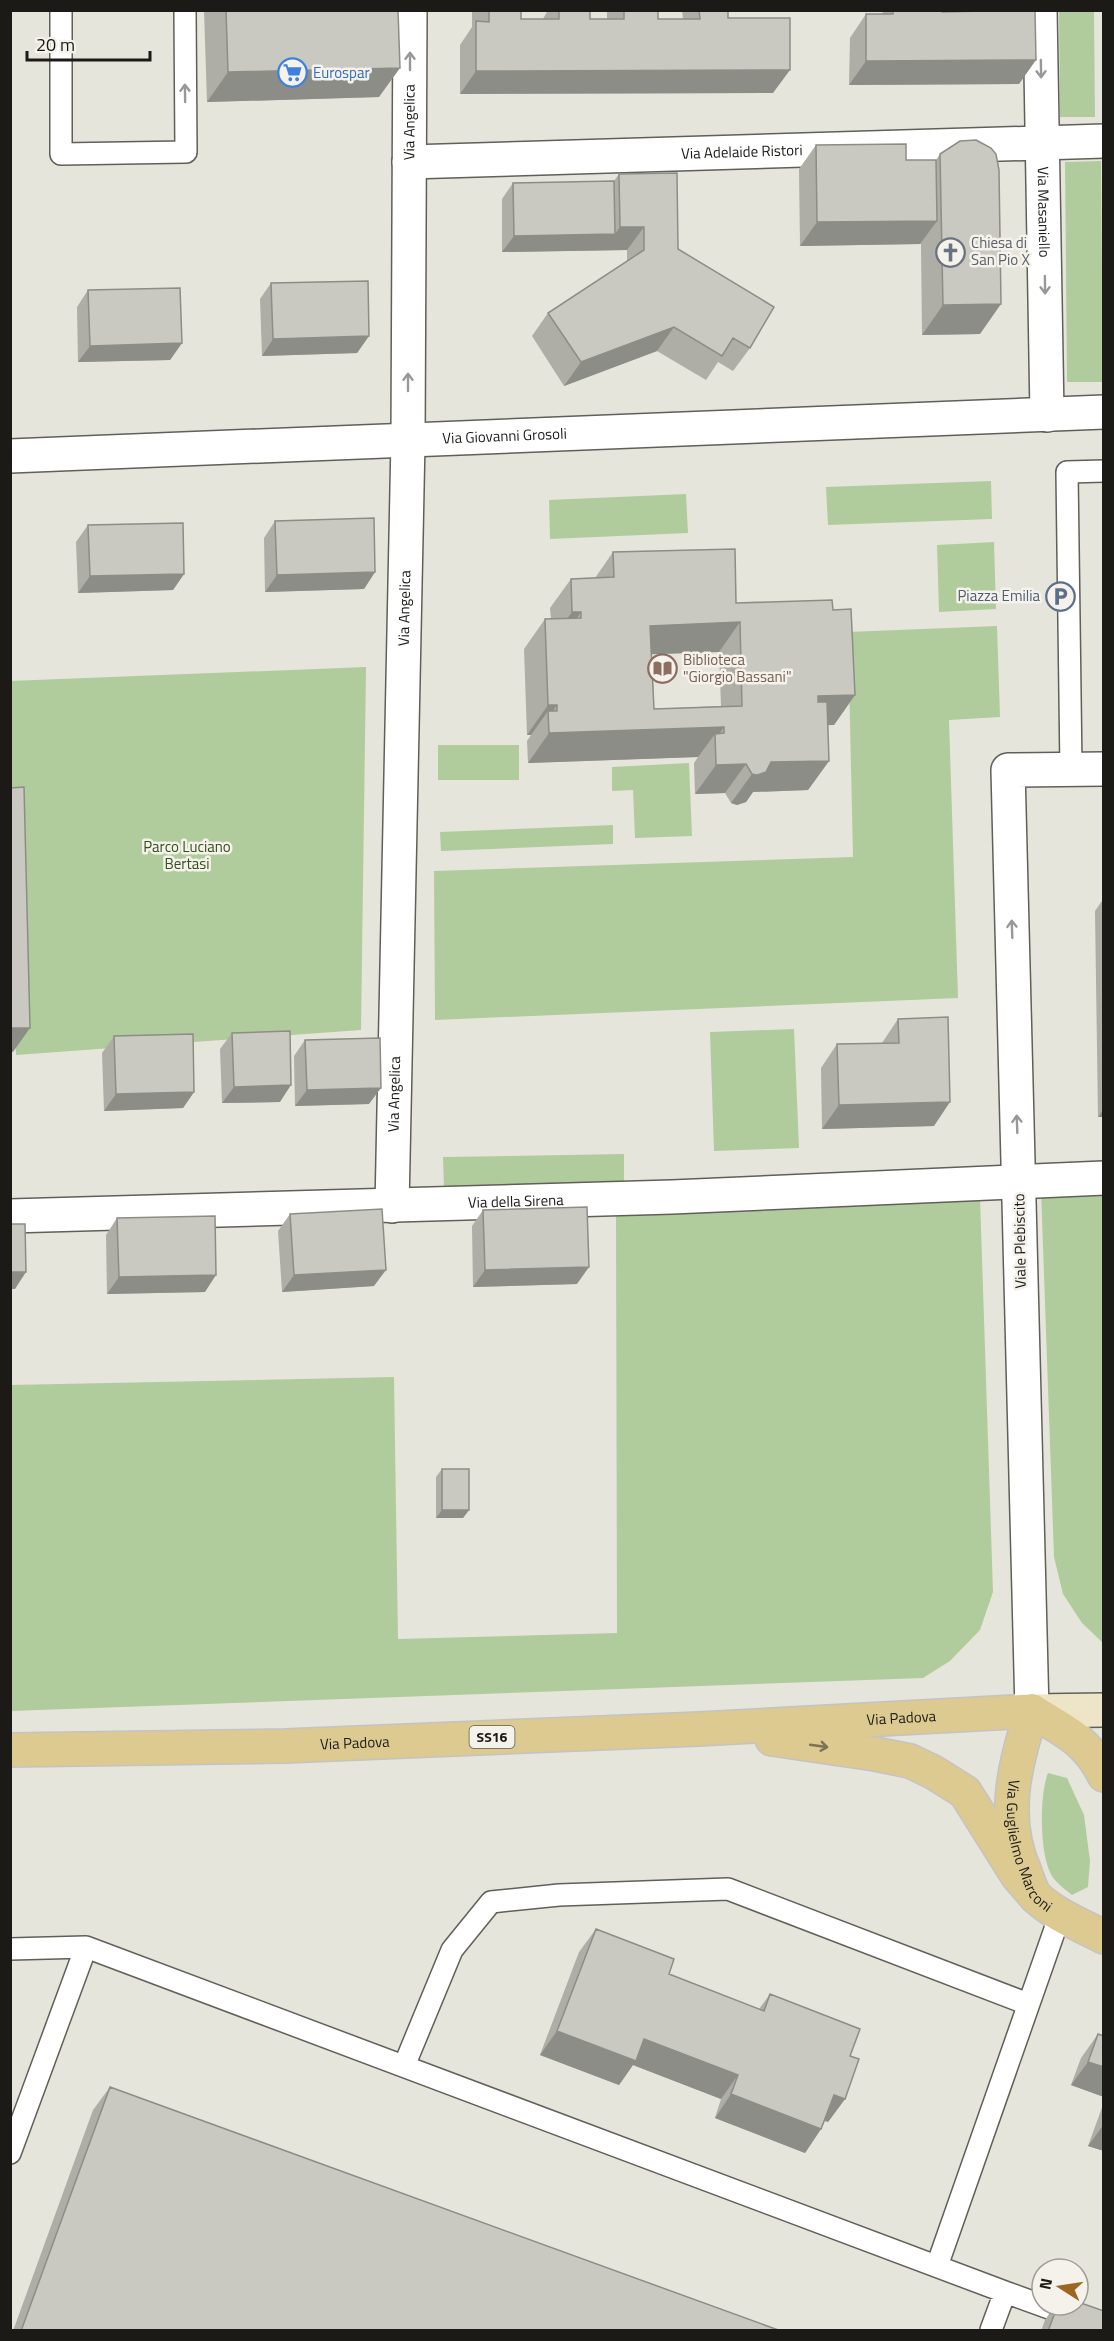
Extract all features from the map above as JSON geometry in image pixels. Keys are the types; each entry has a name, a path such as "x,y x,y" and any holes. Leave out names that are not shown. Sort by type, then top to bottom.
{"main road":[{"name":"Via Padova","path":"10,1750 285,1746 1104,1710"},
{"path":"1032,1712 1077,1738 1095,1757 1104,1775"},
{"name":"Via Guglielmo Marconi","path":"1032,1712 1019,1751 1012,1784 1012,1824 1017,1855 1047,1905 1104,1937"},
{"name":"Via Padova","path":"699,1728 875,1754 910,1761 933,1772 965,1792 1017,1875 1047,1905"}],"street":[{"name":"Via Angelica","path":"392,1206 408,441 410,10"},
{"name":"Via Masaniello","path":"1040,10 1047,415"},
{"name":"Via Adelaide Ristori","path":"409,162 1090,142"},
{"path":"1047,415 1104,412"},
{"name":"Via Giovanni Grosoli","path":"10,456 1047,415"},
{"path":"1071,769 1104,769"},
{"name":"Viale Plebiscito","path":"1032,1712 1008,770 1071,769"},
{"name":"Via della Sirena","path":"10,1216 392,1206 1104,1178"}],"lane":[{"path":"61,10 61,154 186,152 184,10"},
{"path":"1071,769 1066,472 1104,471"},
{"path":"404,2066 452,1950 484,1910 491,1902 547,1896 728,1888 1028,2004"},
{"path":"937,2266 1028,2004 1047,1905"},
{"path":"10,2153 86,1947"},
{"path":"10,1949 86,1947 1104,2328"},
{"path":"991,2331 1005,2292"}],"green space":[{"path":"1059,11 1094,11 1095,117 1060,117"},
{"path":"1101,161 1103,382 1067,382 1065,162"},
{"path":"991,481 992,519 828,525 826,487"},
{"path":"686,494 688,533 550,539 549,500"},
{"path":"994,542 996,609 939,612 937,545"},
{"path":"997,626 1000,717 949,720 958,998 435,1020 434,871 853,857 848,632"},
{"name":"Parco Luciano Bertasi","path":"366,667 361,1030 16,1055 10,873 10,681"},
{"path":"438,745 519,745 519,780 438,780"},
{"path":"689,763 692,836 635,838 633,790 612,791 612,767"},
{"path":"613,825 613,844 441,851 440,832"},
{"path":"794,1029 799,1148 714,1151 710,1032"},
{"path":"624,1154 624,1185 444,1189 443,1157"},
{"path":"1103,1188 1103,1643 1082,1623 1063,1594 1054,1557 1041,1190"},
{"path":"980,1197 993,1592 980,1630 950,1661 923,1678 11,1711 10,1385 394,1377 398,1639 617,1633 616,1214"},
{"path":"1048,1773 1067,1778 1084,1815 1090,1861 1088,1887 1072,1895 1054,1879 1045,1858 1042,1811"}],"building":[{"path":"226,10 398,10 400,68 228,72"},
{"path":"489,10 521,10 521,19 559,19 559,10 590,10 590,19 624,19 624,10 658,10 658,19 700,19 699,10 728,10 728,18 790,18 790,70 476,71 476,21 489,22"},
{"path":"893,10 942,10 942,12 1035,10 1036,60 866,61 866,14 893,14"},
{"path":"976,140 991,148 996,154 999,170 1001,304 943,305 940,154 960,141"},
{"path":"906,144 906,160 936,160 937,221 817,222 816,145"},
{"path":"677,173 678,249 774,307 750,348 733,338 722,356 674,327 581,362 548,313 644,250 644,227 620,227 619,174"},
{"path":"614,181 615,234 514,236 513,183"},
{"path":"368,281 369,336 273,339 271,283"},
{"path":"180,288 182,343 90,346 88,290"},
{"path":"374,518 375,572 277,575 275,521"},
{"path":"183,523 184,574 90,576 88,525"},
{"path":"735,549 736,603 832,600 833,610 851,609 855,695 818,696 818,702 827,702 829,761 771,762 766,772 757,775 752,774 746,764 716,765 715,734 724,733 724,727 549,733 548,711 557,711 557,705 548,705 545,619 581,618 581,612 572,612 571,579 614,577 613,552","holes":["740,622 742,706 654,709 650,626"]},
{"path":"24,787 30,1028 10,1028 10,788"},
{"path":"948,1017 950,1102 839,1105 837,1044 899,1043 898,1019"},
{"path":"290,1031 291,1085 234,1087 232,1033"},
{"path":"193,1034 194,1092 116,1094 114,1036"},
{"path":"380,1038 381,1088 307,1090 305,1040"},
{"path":"587,1207 589,1267 485,1270 483,1210"},
{"path":"382,1209 386,1270 294,1275 290,1214"},
{"path":"215,1216 216,1275 119,1277 117,1218"},
{"path":"10,1224 25,1224 26,1272 10,1272"},
{"path":"442,1469 469,1469 469,1510 442,1510"},
{"path":"596,1929 674,1959 669,1974 764,2011 770,1994 860,2029 850,2056 859,2059 845,2099 834,2095 821,2129 731,2094 738,2075 644,2039 636,2061 557,2031"},
{"path":"1098,2034 1104,2036 1104,2067 1088,2062"},
{"path":"110,2087 781,2331 21,2331"},
{"path":"1090,2306 1104,2311 1104,2331 1048,2331 1053,2317 1090,2317"}],"place":[{"name":"Eurospar","path":"292,73"},
{"name":"Chiesa di San Pio X","path":"950,252"},
{"name":"Piazza Emilia","path":"1061,596"},
{"name":"Biblioteca \"Giorgio Bassani\"","path":"662,669"}]}
